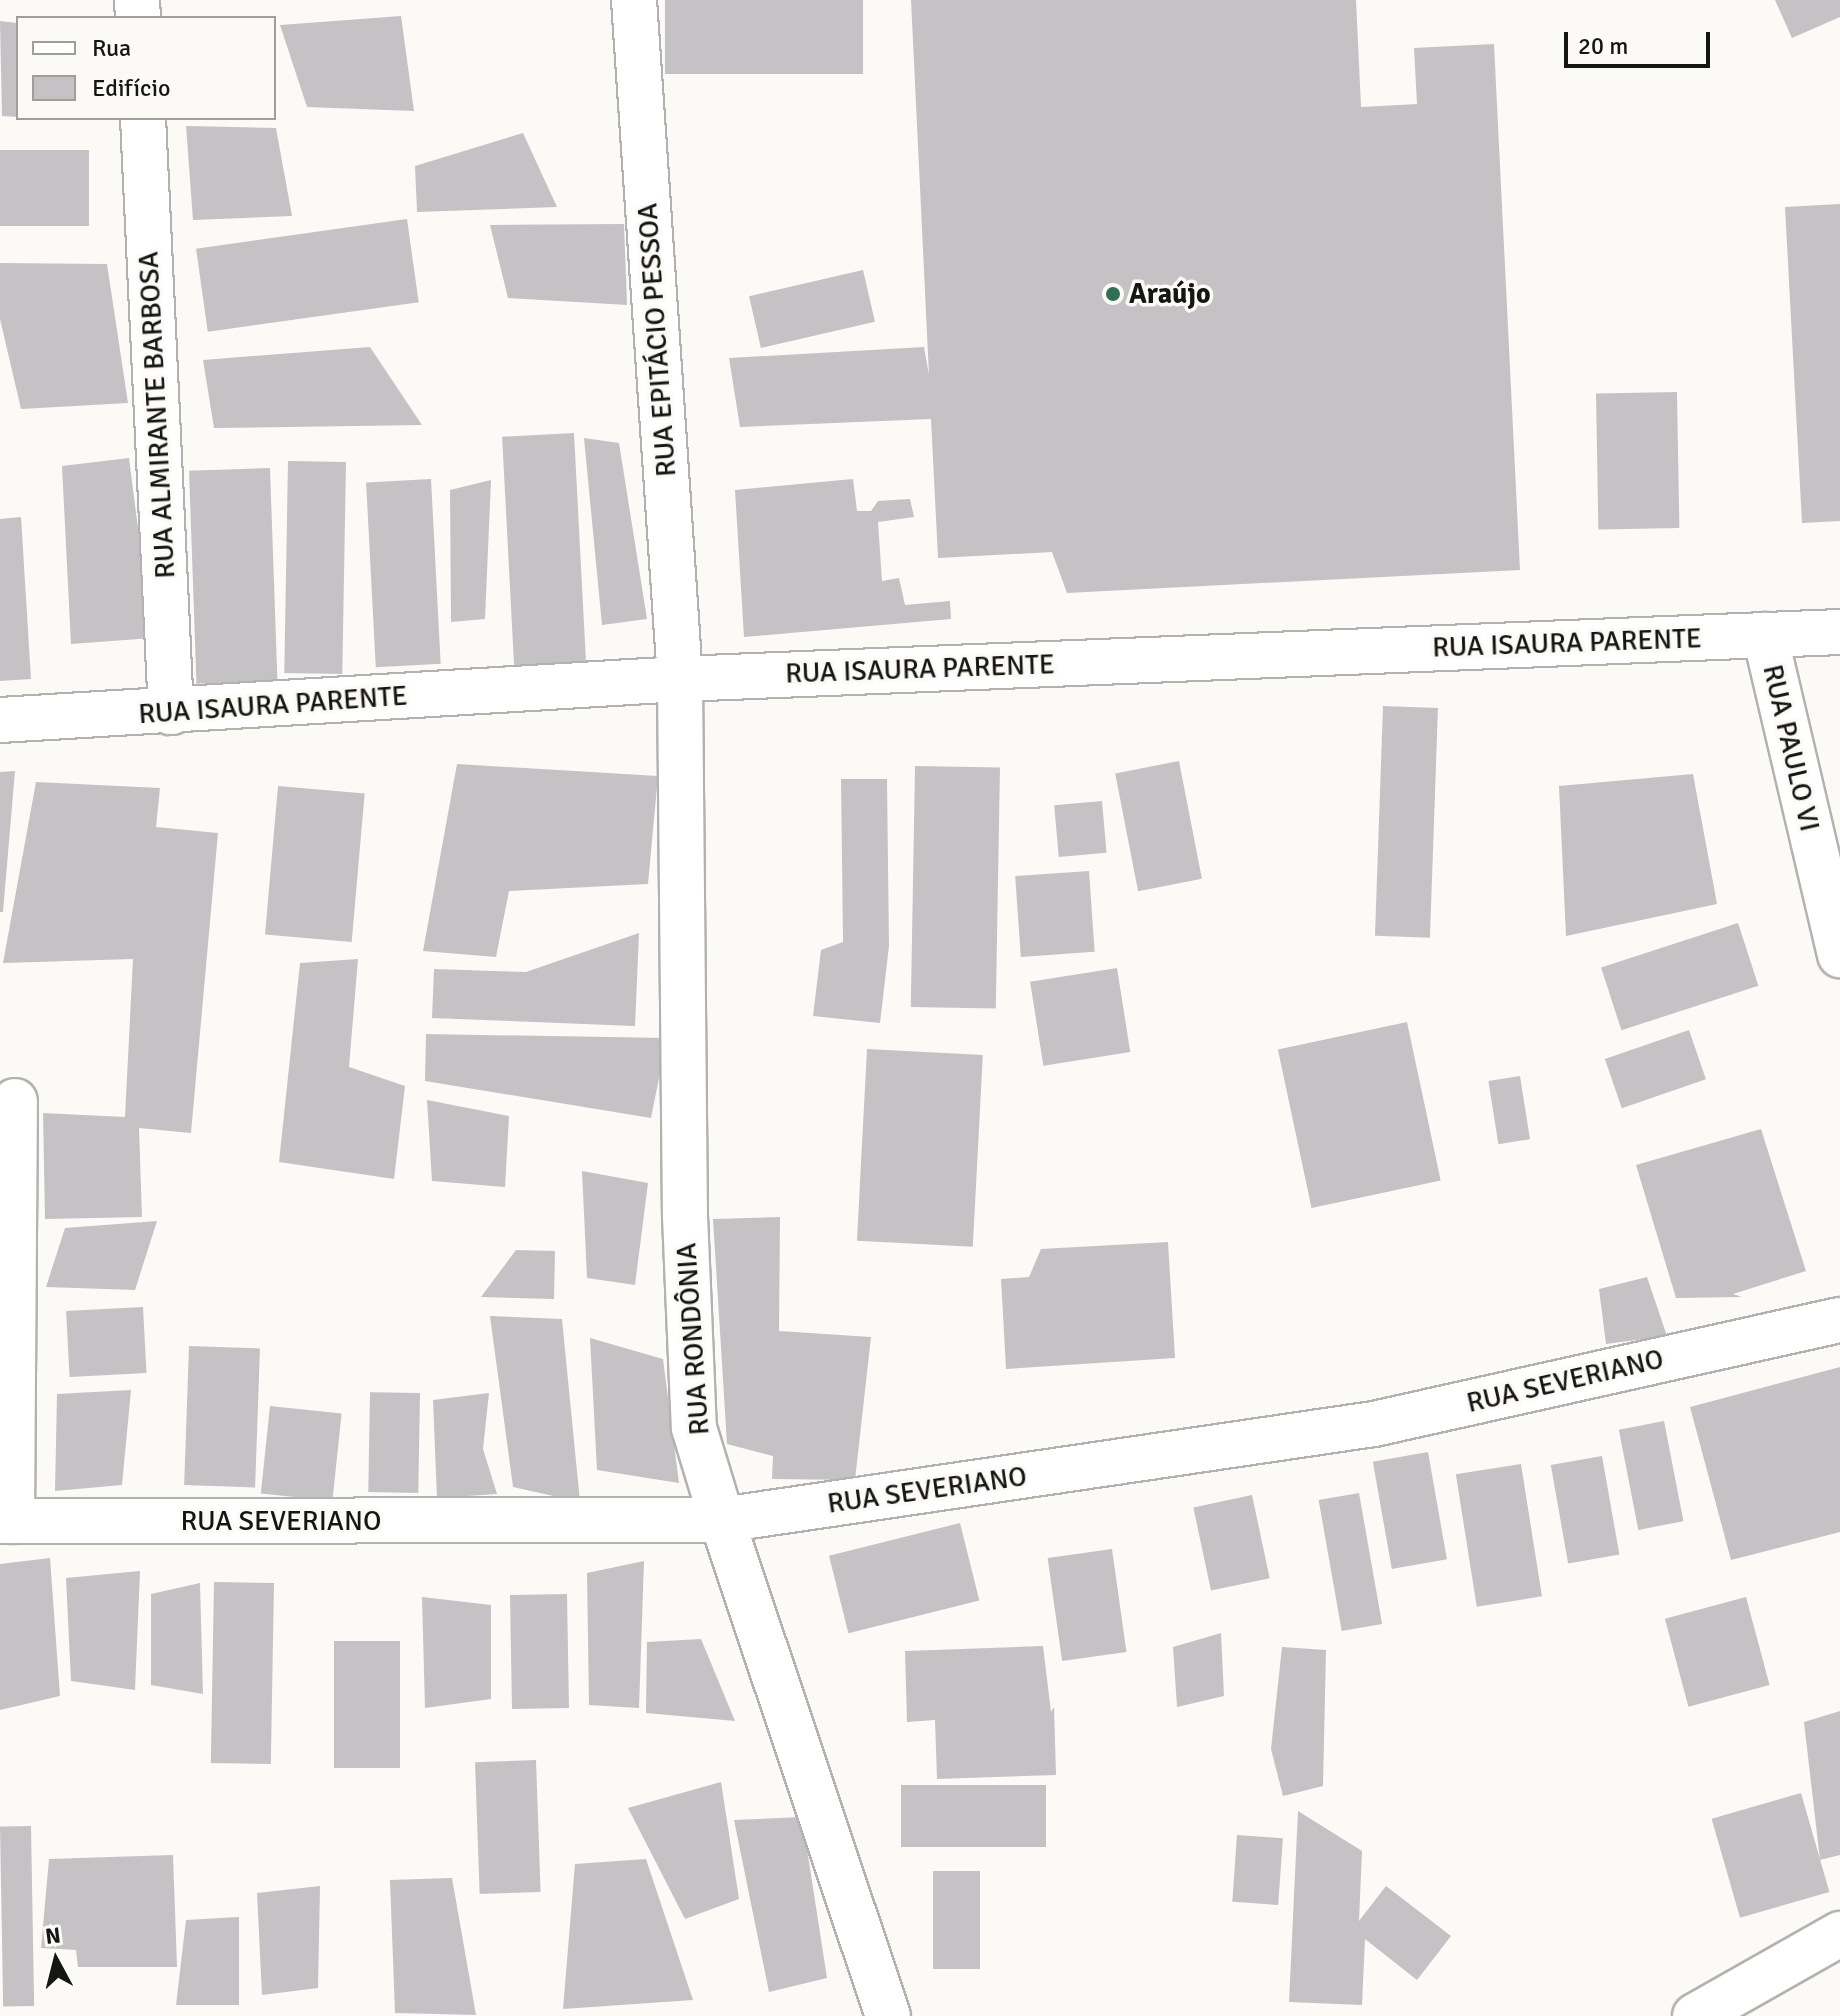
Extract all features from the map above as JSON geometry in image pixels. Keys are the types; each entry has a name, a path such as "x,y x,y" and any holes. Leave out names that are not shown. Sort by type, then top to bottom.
{"street":[{"name":"RUA EPITÁCIO PESSOA","path":"634,0 680,679"},
{"name":"RUA ALMIRANTE BARBOSA","path":"143,120 171,712"},
{"name":"RUA ISAURA PARENTE","path":"0,720 680,679 1840,632"},
{"name":"RUA PAULO VI","path":"1765,635 1840,955"},
{"name":"RUA RONDÔNIA","path":"680,679 685,1216 694,1428 888,2016"},
{"path":"6,1521 15,1101"},
{"name":"RUA SEVERIANO","path":"6,1521 722,1520 1374,1424 1840,1320"},
{"path":"1695,2016 1840,1934"}],"building":[{"path":"665,0 863,0 863,74 665,74"},
{"path":"911,0 1356,0 1361,107 1417,104 1414,48 1494,44 1520,570 1067,593 1052,552 938,558 931,419 740,427 729,358 924,347 929,375"},
{"path":"1775,0 1840,0 1840,17 1792,38"},
{"path":"401,16 414,111 307,107 280,25"},
{"path":"0,21 16,23 16,117 2,116"},
{"path":"186,126 276,128 292,216 193,220"},
{"path":"523,133 557,207 417,212 415,166"},
{"path":"0,150 89,150 89,226 0,226"},
{"path":"1840,204 1840,521 1802,523 1785,207"},
{"path":"407,219 419,302 208,332 196,249"},
{"path":"624,224 627,305 508,298 490,225"},
{"path":"0,263 107,264 128,403 21,409 0,319"},
{"path":"863,270 875,322 761,348 749,296"},
{"path":"370,347 422,425 214,428 203,360"},
{"path":"1677,392 1679,528 1598,529 1596,393"},
{"path":"574,433 586,662 514,665 502,437"},
{"path":"584,438 619,443 647,619 602,625"},
{"path":"129,458 152,638 71,644 62,466"},
{"path":"288,461 346,462 342,674 284,673"},
{"path":"270,468 277,681 196,684 189,471"},
{"path":"431,479 441,664 376,667 366,482"},
{"path":"853,479 857,511 871,511 878,501 910,499 914,517 878,522 882,581 899,578 905,605 950,601 951,619 744,637 735,490"},
{"path":"491,480 485,619 451,622 450,490"},
{"path":"21,517 31,679 0,681 0,519"},
{"path":"1383,706 1438,708 1430,938 1375,936"},
{"path":"1179,761 1202,879 1138,891 1115,773"},
{"path":"457,764 658,776 648,884 509,891 496,957 423,951"},
{"path":"915,766 1000,767 996,1008 911,1007"},
{"path":"15,771 3,912 0,912 0,772"},
{"path":"1693,774 1717,904 1566,936 1559,786"},
{"path":"841,779 887,779 889,946 880,1023 813,1016 821,950 843,942"},
{"path":"36,782 160,788 156,827 218,833 191,1133 139,1128 142,1217 45,1219 43,1113 125,1117 133,959 3,963"},
{"path":"278,786 365,794 352,942 265,934"},
{"path":"1102,801 1107,853 1059,857 1054,805"},
{"path":"1089,871 1095,952 1021,957 1015,876"},
{"path":"1738,923 1758,986 1621,1030 1601,967"},
{"path":"639,933 635,1026 432,1018 434,969 526,972"},
{"path":"358,959 349,1067 405,1086 394,1179 279,1162 300,963"},
{"path":"1117,968 1130,1052 1043,1066 1030,982"},
{"path":"1407,1022 1441,1180 1312,1208 1278,1049"},
{"path":"1689,1030 1706,1079 1622,1108 1605,1059"},
{"path":"426,1034 667,1038 651,1118 425,1081"},
{"path":"867,1049 983,1055 973,1247 857,1241"},
{"path":"1520,1076 1530,1139 1498,1144 1488,1081"},
{"path":"427,1100 509,1116 505,1187 432,1181"},
{"path":"1761,1129 1806,1271 1733,1294 1742,1297 1676,1298 1636,1165"},
{"path":"582,1171 648,1183 635,1285 587,1278"},
{"path":"780,1217 779,1331 871,1337 855,1480 772,1479 773,1456 727,1444 713,1219"},
{"path":"157,1221 135,1290 46,1287 65,1228"},
{"path":"1168,1242 1175,1358 1006,1369 1001,1279 1029,1277 1041,1249"},
{"path":"516,1250 555,1251 554,1299 481,1297"},
{"path":"1647,1277 1667,1336 1606,1344 1599,1289"},
{"path":"143,1307 146,1373 70,1377 66,1311"},
{"path":"490,1316 562,1319 580,1502 513,1487"},
{"path":"590,1338 663,1359 679,1483 597,1470"},
{"path":"189,1346 260,1348 255,1487 184,1485"},
{"path":"1840,1367 1840,1532 1731,1560 1690,1407"},
{"path":"131,1390 122,1485 55,1491 57,1394"},
{"path":"370,1392 420,1393 418,1493 368,1492"},
{"path":"489,1393 483,1449 497,1494 437,1498 433,1400"},
{"path":"270,1406 342,1414 332,1501 261,1494"},
{"path":"1664,1421 1683,1521 1638,1530 1619,1430"},
{"path":"1428,1452 1447,1559 1392,1569 1373,1462"},
{"path":"1602,1456 1619,1554 1568,1564 1551,1465"},
{"path":"1521,1464 1542,1596 1477,1607 1456,1474"},
{"path":"1359,1493 1382,1624 1342,1631 1319,1500"},
{"path":"1252,1495 1270,1578 1211,1591 1193,1507"},
{"path":"960,1523 979,1601 848,1633 829,1556"},
{"path":"1112,1549 1126,1652 1062,1661 1048,1558"},
{"path":"50,1558 60,1696 0,1710 0,1564"},
{"path":"644,1561 639,1708 589,1705 587,1573"},
{"path":"140,1571 135,1690 71,1681 66,1578"},
{"path":"214,1582 274,1583 271,1764 211,1763"},
{"path":"200,1583 203,1694 151,1685 151,1594"},
{"path":"567,1594 569,1708 512,1709 510,1595"},
{"path":"422,1597 491,1605 491,1699 425,1708"},
{"path":"1746,1597 1770,1685 1688,1707 1665,1619"},
{"path":"1221,1633 1224,1696 1177,1707 1173,1647"},
{"path":"701,1639 735,1721 646,1713 647,1642"},
{"path":"334,1641 400,1641 400,1768 334,1768"},
{"path":"1043,1646 1051,1712 1054,1707 1056,1775 937,1779 935,1720 907,1722 905,1651"},
{"path":"1282,1647 1326,1650 1323,1786 1283,1796 1271,1749"},
{"path":"1840,1711 1840,1855 1820,1860 1804,1722"},
{"path":"536,1760 541,1892 480,1894 475,1762"},
{"path":"721,1782 739,1899 685,1919 628,1808"},
{"path":"901,1785 1046,1785 1046,1847 901,1847"},
{"path":"1801,1793 1829,1892 1740,1918 1712,1819"},
{"path":"1298,1811 1362,1851 1359,1921 1386,1886 1451,1936 1417,1980 1365,1939 1362,2005 1289,2002"},
{"path":"802,1817 827,1978 769,1992 734,1820"},
{"path":"31,1826 34,2006 3,2007 0,1827"},
{"path":"1237,1835 1283,1838 1278,1905 1232,1902"},
{"path":"173,1855 177,1967 78,1967 76,1950 41,1948 49,1859"},
{"path":"646,1859 693,2000 563,2009 575,1864"},
{"path":"933,1871 980,1871 980,1969 933,1969"},
{"path":"452,1878 476,2015 395,2013 390,1880"},
{"path":"320,1886 318,1988 262,1995 257,1893"},
{"path":"239,1917 239,2005 176,2005 186,1920"}],"place":[{"name":"Araújo","path":"1113,294"}]}
